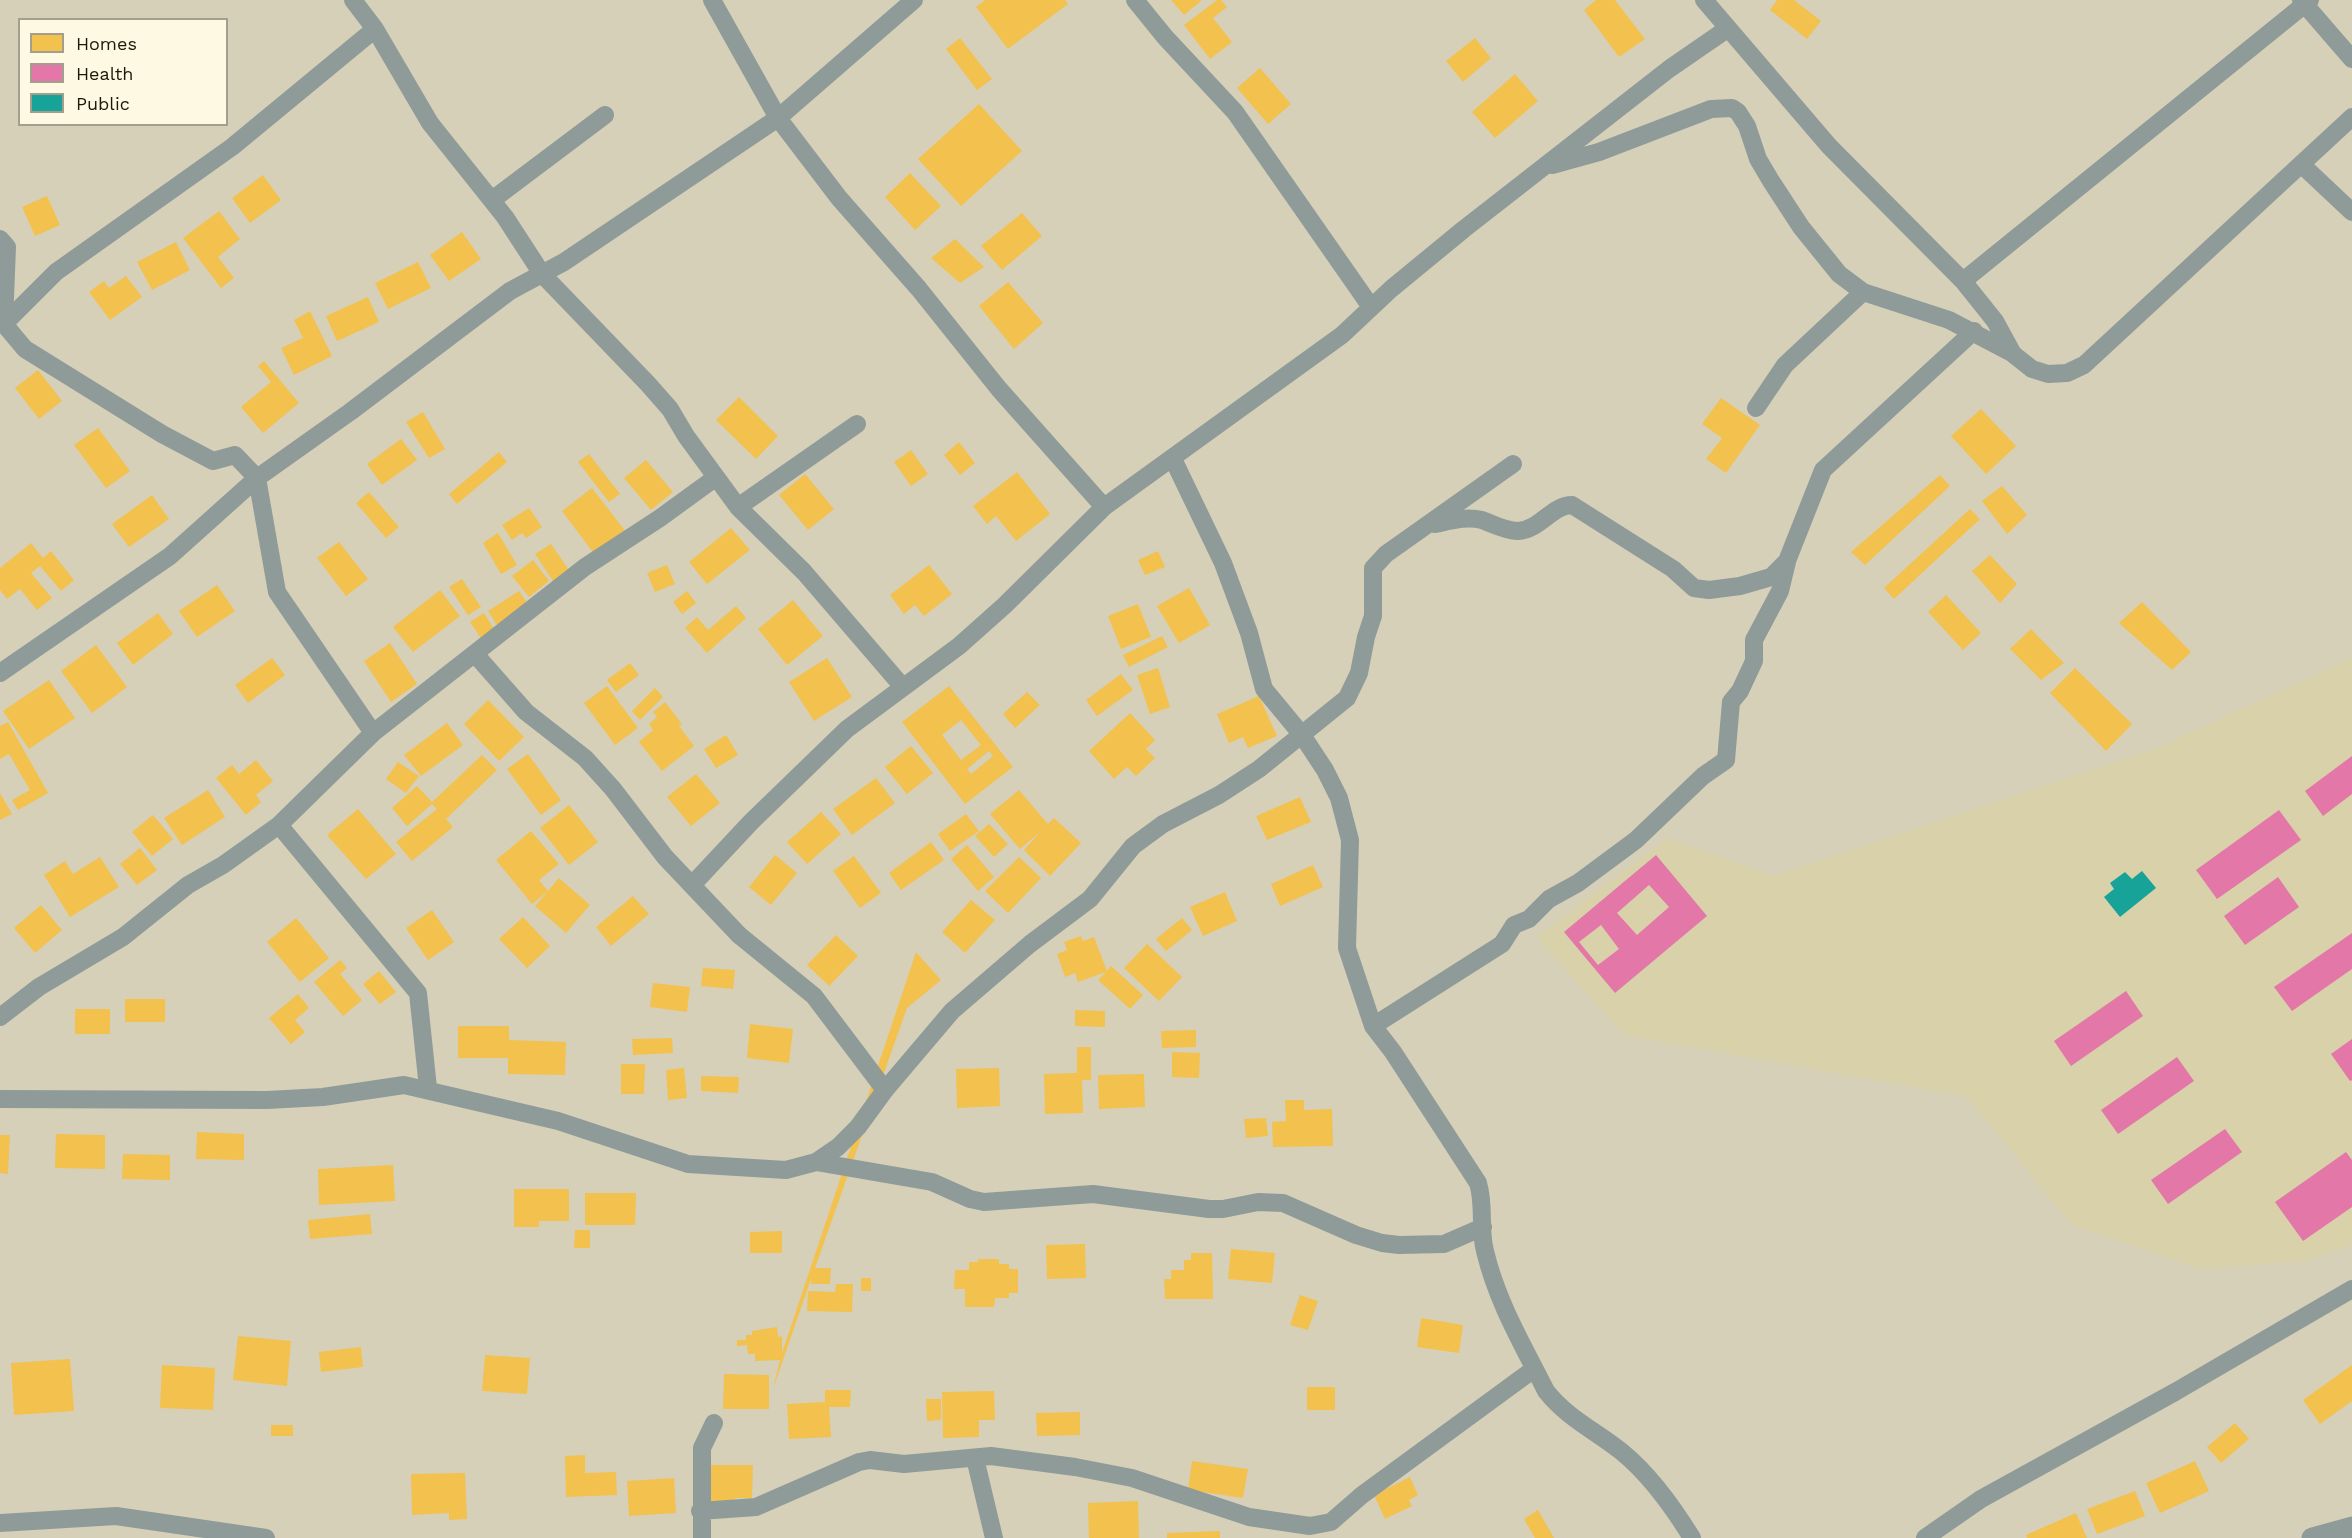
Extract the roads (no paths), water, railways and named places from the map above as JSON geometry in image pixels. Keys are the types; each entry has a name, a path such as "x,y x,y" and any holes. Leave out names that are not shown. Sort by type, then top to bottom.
{"street":[{"path":"353,0 375,29 430,123 492,200 542,274 663,401 715,478 738,507 804,572 902,686"},
{"path":"0,673 170,556 257,478 350,412 510,291 564,262 778,118 914,0"},
{"path":"1135,0 1165,37 1235,112 1371,308"},
{"path":"1704,0 1829,146 1963,281 1995,321 2013,354"},
{"path":"719,2 778,118 839,198 919,289 999,389 1104,507"},
{"path":"1963,281 2305,2 2352,59"},
{"path":"4,324 56,272 232,147 375,29"},
{"path":"693,884 751,822 847,729 902,686 959,646 1005,605 1104,507 1173,459 1257,394 1342,335 1391,289 1542,168 1669,69 1727,29"},
{"path":"1542,168 1599,152 1711,109 1732,108 1738,112 1747,126 1758,159 1801,227 1839,274 1863,292 1913,307 1974,331 2013,354 2032,369 2048,374 2067,373 2084,365 2352,117"},
{"path":"492,200 605,115"},
{"path":"2302,165 2352,212"},
{"path":"0,238 7,247 4,324 25,349 162,434 213,461 235,455 257,478 277,592 373,733"},
{"path":"1756,408 1785,365 1863,292"},
{"path":"1373,1026 1502,944 1514,926 1529,920 1550,899 1598,869 1674,807 1703,776 1726,760 1731,702 1740,691 1754,661 1754,640 1780,591 1787,561 1823,470 1857,436 1974,331"},
{"path":"738,507 857,423"},
{"path":"1173,459 1224,563 1249,633 1264,689 1302,735 1325,770 1339,798 1350,840 1347,948 1373,1026 1393,1052 1478,1183 1484,1205 1484,1249 1501,1303 1534,1369 1555,1403 1622,1452 1655,1486 1692,1538"},
{"path":"0,1099 267,1100 323,1097 404,1085 428,1088 558,1120 688,1164 786,1170 816,1161 849,1138 885,1090 952,1011 1030,944 1090,899 1133,846 1163,824 1219,795 1302,735 1347,698 1359,674 1375,606 1373,568 1386,554 1513,464"},
{"path":"0,1017 39,987 123,937 188,885 223,865 279,825 373,733 585,567 660,518 715,478"},
{"path":"1428,525 1464,518 1480,520 1517,531 1533,528 1562,507 1572,505 1672,569 1694,588 1709,590 1740,586 1771,577 1787,561"},
{"path":"475,654 526,712 585,758 613,789 665,857 739,935 814,996 885,1090"},
{"path":"279,825 418,993 428,1088"},
{"path":"816,1161 932,1182 970,1199 993,1203 1094,1194 1209,1209 1223,1209 1258,1202 1283,1203 1356,1235 1382,1243 1444,1244 1483,1227"},
{"path":"1925,1538 1990,1494 2175,1392 2352,1289"},
{"path":"700,1511 756,1507 859,1462 870,1460 904,1464 991,1456 1075,1467 1132,1478 1249,1517 1310,1526 1324,1524 1337,1518 1362,1496 1534,1369"},
{"path":"702,1538 700,1511 702,1448 714,1423"},
{"path":"975,1458 994,1538"},
{"path":"0,1523 116,1516 266,1538"},
{"path":"2312,1538 2352,1527"}]}
